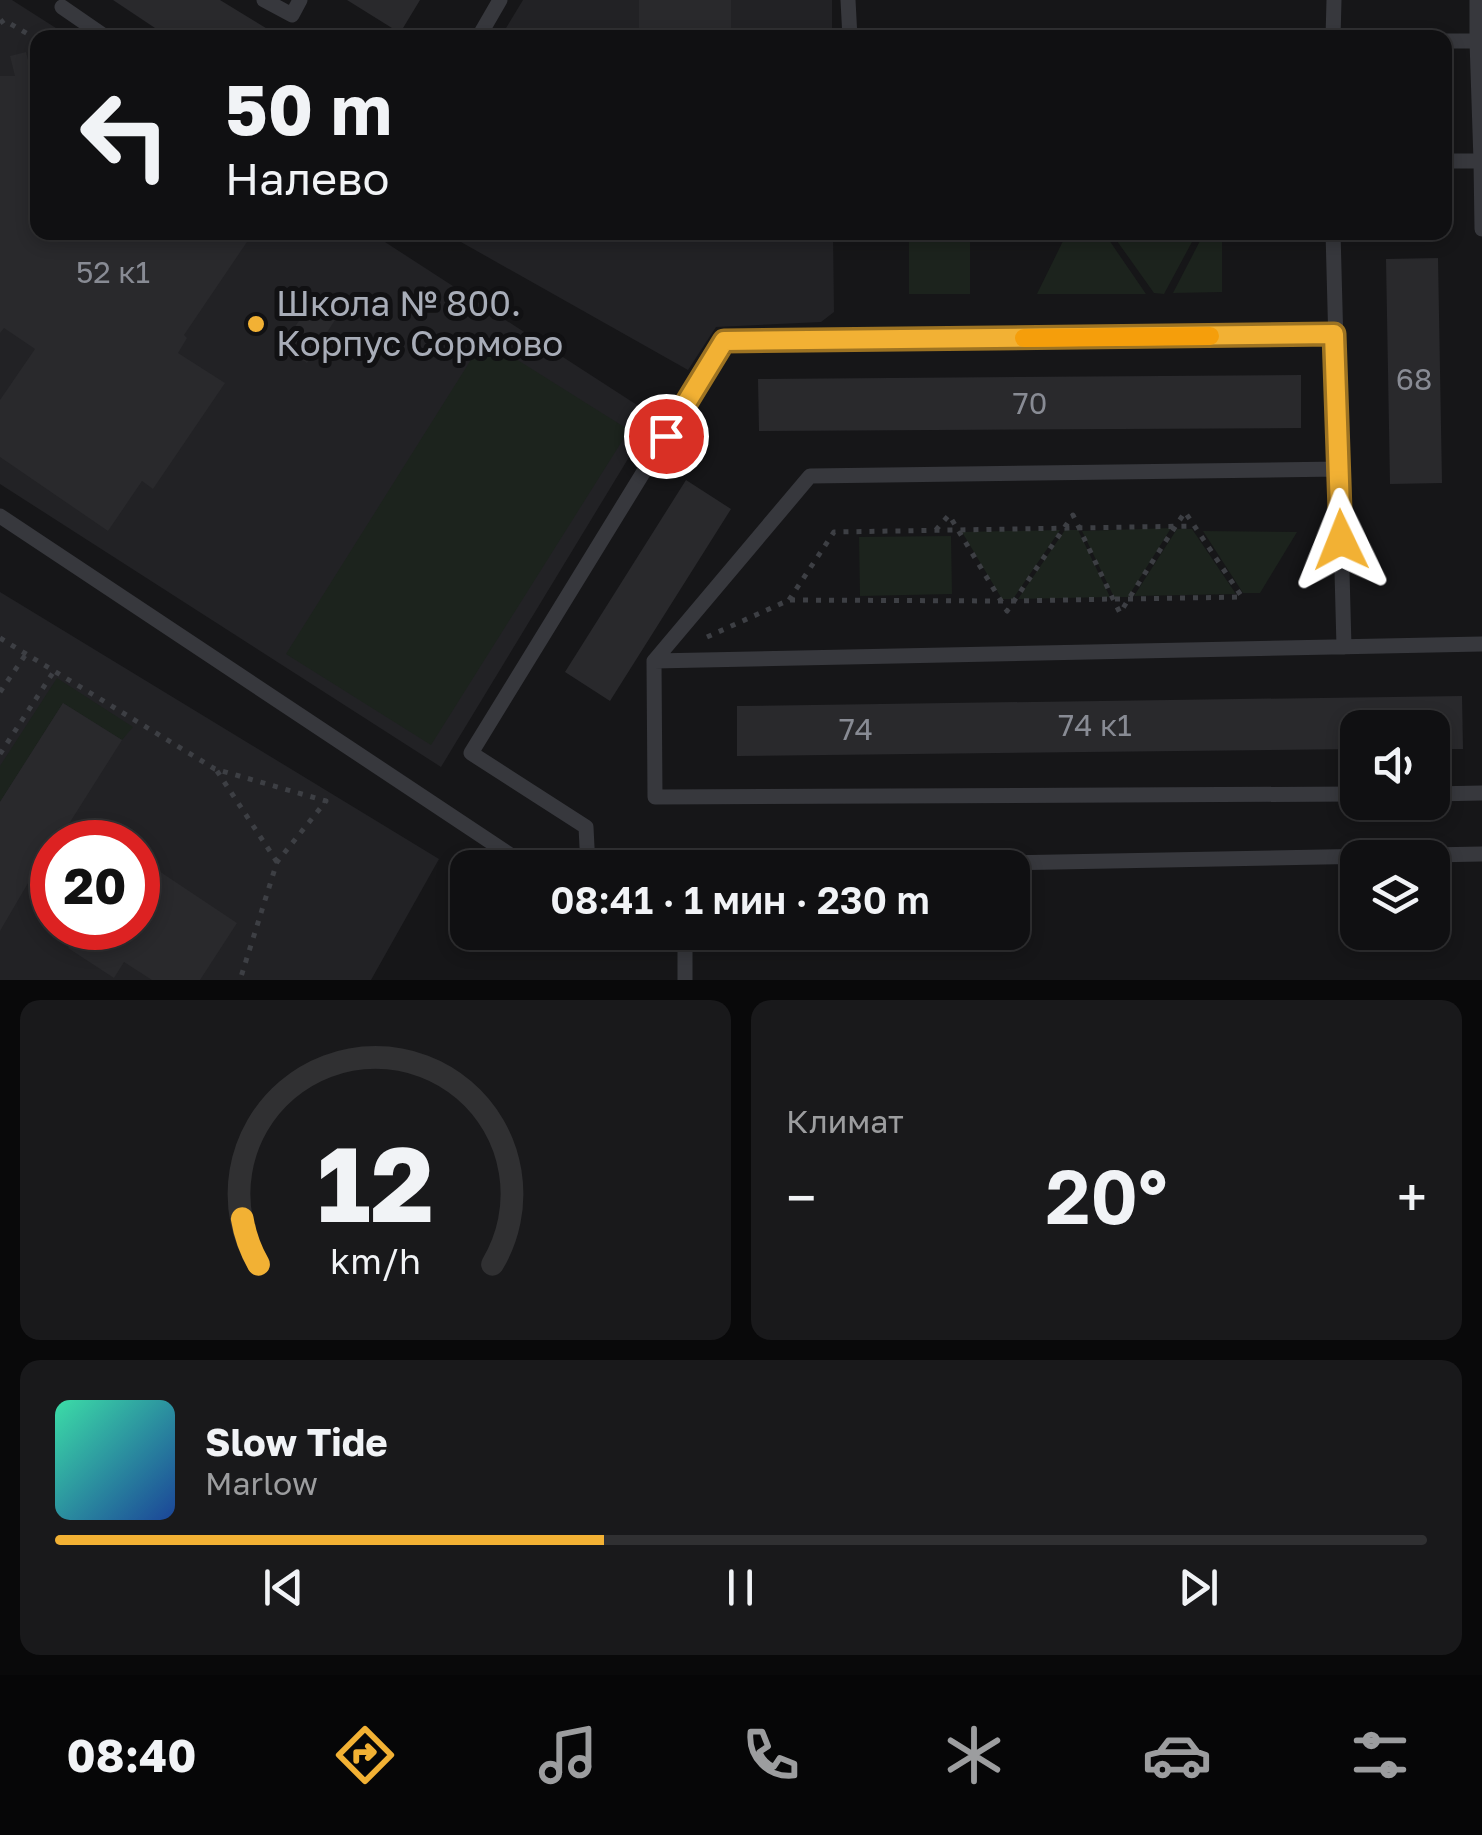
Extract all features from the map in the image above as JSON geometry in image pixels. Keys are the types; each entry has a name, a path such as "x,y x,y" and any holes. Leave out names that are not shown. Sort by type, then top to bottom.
{"lane":[{"path":"264,0 292,15 300,0"},
{"path":"483,30 500,0"},
{"path":"848,0 850,30"},
{"path":"1334,0 1334,30"},
{"path":"1477,0 1482,229"},
{"path":"60,2 97,30"},
{"path":"1452,42 1477,41"},
{"path":"1452,162 1481,161"},
{"path":"1333,240 1344,646"},
{"path":"587,850 586,827 471,753 724,341 1334,334"},
{"path":"1338,468 810,476 654,661 655,797 1340,794"},
{"path":"0,516 504,850"},
{"path":"654,661 1482,644"},
{"path":"1450,794 1482,794"},
{"path":"1030,862 1482,854"},
{"path":"685,950 686,980"}],"path":[{"path":"0,23 4,20 30,35"},
{"path":"935,530 949,515 1007,610 1072,515 1113,600 1120,613 1129,599 1175,526 1185,512 1242,597 1129,599 1113,600 1014,601"},
{"path":"789,600 834,532 1194,526"},
{"path":"705,638 789,600 1002,601"},
{"path":"0,638 215,768 326,801 277,862 240,980"},
{"path":"0,692 26,654"},
{"path":"0,754 54,671"},
{"path":"215,768 277,862"}],"shaded area":[{"name":"Школа № 800. Корпус Сормово","path":"0,0 12,0 59,30 30,30 30,240 382,240 654,416 441,767 0,484"},
{"path":"523,0 832,0 832,30 505,30"},
{"path":"457,240 833,240 834,312 821,322 716,327 688,370"},
{"path":"1109,240 1146,294 1037,294 1063,241"},
{"path":"1193,240 1164,294 1154,293 1117,241"},
{"path":"1200,240 1222,240 1222,292 1173,293"},
{"path":"909,242 970,242 970,294 909,294"},
{"path":"484,339 629,430 431,745 286,654"},
{"path":"1171,528 1128,597 1114,597 1082,531"},
{"path":"1177,529 1192,529 1236,594 1134,596"},
{"path":"1060,530 1013,599 1002,599 962,532"},
{"path":"1065,530 1078,530 1110,597 1018,599"},
{"path":"1203,531 1297,532 1260,593 1243,593"},
{"path":"951,536 952,594 860,596 859,537"},
{"path":"0,592 439,859 371,980 0,980"},
{"path":"57,678 133,727 122,740 63,703 0,802 0,766"}],"building":[{"path":"113,0 220,0 269,30 158,30"},
{"path":"347,0 420,0 402,30 395,30"},
{"path":"639,0 731,0 731,30 639,30"},
{"path":"26,52 30,68 30,240 248,240 184,335 187,338 178,353 225,383 153,489 142,481 108,531 0,457 0,400 35,349 4,328 0,333 0,76 15,76 10,56"},
{"path":"1438,258 1442,483 1390,484 1386,259"},
{"path":"311,303 335,320 307,363 282,346"},
{"path":"1301,375 1301,428 759,431 758,379"},
{"path":"686,480 731,509 610,701 565,672"},
{"path":"1462,696 1463,749 1450,749 1450,710 1340,710 1340,749 737,756 737,706"},
{"path":"63,703 122,740 71,820 30,820 30,880 0,931 0,802"},
{"path":"160,872 237,923 200,980 152,980 124,962 114,978 71,950 160,950"}],"slow traffic":[{"path":"1024,338 1210,336"}],"place":[{"name":"Школа № 800. Корпус Сормово","path":"256,324"}],"route":[{"path":"666,436 724,341 1334,334 1341,540"}]}
